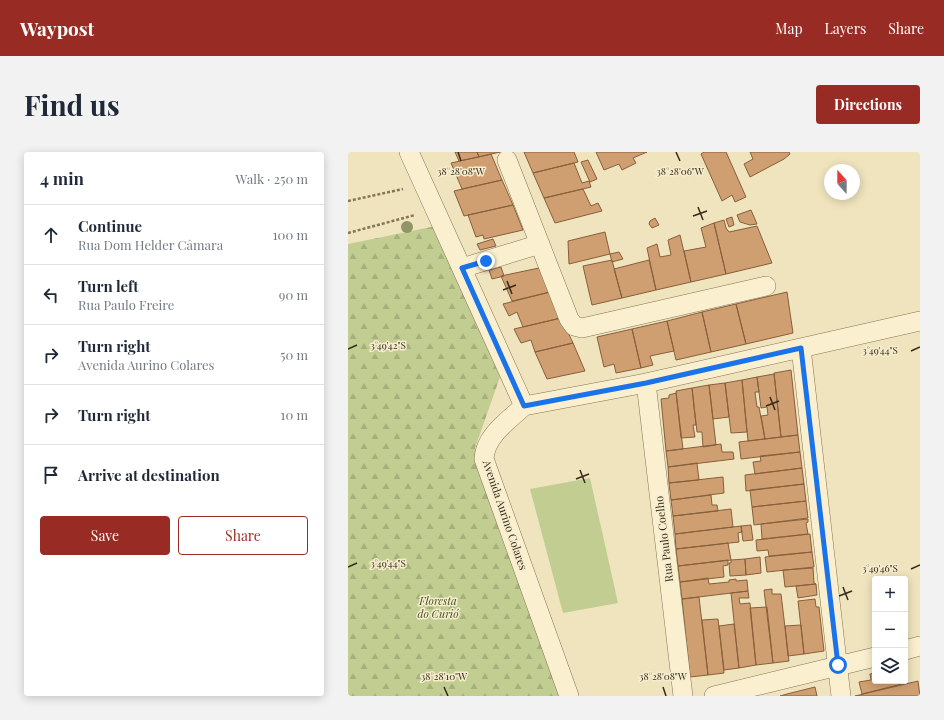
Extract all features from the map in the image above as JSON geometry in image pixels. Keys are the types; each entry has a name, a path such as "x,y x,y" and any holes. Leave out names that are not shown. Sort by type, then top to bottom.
{"street":[{"path":"409,152 524,406 646,383 920,321"},
{"path":"507,160 569,319 574,326 582,328 766,286"},
{"path":"462,268 540,244"},
{"path":"801,348 841,696"},
{"name":"Rua Paulo Coelho","path":"646,383 683,696"},
{"name":"Avenida Aurino Colares","path":"524,406 495,433 486,448 484,460 569,696"},
{"path":"908,649 920,646"},
{"path":"714,696 872,658"}],"path":[{"path":"348,201 403,189"},
{"path":"348,233 421,213"}],"green space":[{"name":"Floresta do Curió","path":"436,226 500,377 475,448 563,696 348,696 348,244"},
{"path":"590,478 618,603 563,613 530,489"}],"building":[{"path":"455,152 477,152 479,157 459,161"},
{"path":"477,152 500,152 479,157"},
{"path":"524,152 574,152 578,162 533,173"},
{"path":"596,152 647,152 633,158 636,163 622,170 619,164 604,170"},
{"path":"704,152 726,152 746,197 735,202 732,195 722,201 701,154"},
{"path":"750,152 789,152 790,154 784,159 750,177 744,164 753,159"},
{"path":"491,154 502,180 462,189 451,163"},
{"path":"588,160 597,179 590,182 581,162"},
{"path":"574,163 582,183 589,181 591,187 544,198 533,173"},
{"path":"502,180 513,205 464,216 454,191"},
{"path":"583,189 591,206 598,203 602,211 555,223 544,198"},
{"path":"513,205 523,230 484,239 483,235 476,237 468,215"},
{"path":"751,210 757,224 750,225 740,222 737,215"},
{"path":"732,217 734,225 729,227 726,219"},
{"path":"655,218 659,225 652,228 649,224 650,221"},
{"path":"724,220 726,228 729,232 757,226 772,263 726,274 714,223"},
{"path":"714,223 726,274 691,282 684,251 706,247 701,228"},
{"path":"605,232 610,254 569,264 568,241"},
{"path":"680,235 691,282 656,290 647,248 657,244 660,257 671,255 668,240"},
{"path":"493,239 496,246 480,250 477,244"},
{"path":"619,252 623,259 612,262 610,254"},
{"path":"612,260 622,298 592,305 583,266"},
{"path":"649,260 656,290 622,298 614,269"},
{"path":"501,267 504,276 492,279 489,270"},
{"path":"539,268 550,292 512,301 501,276"},
{"path":"550,292 561,318 523,327 517,312 509,316 503,304"},
{"path":"787,292 793,333 746,344 736,304"},
{"path":"736,304 746,344 711,352 702,312"},
{"path":"702,312 711,352 676,360 667,321"},
{"path":"561,318 573,343 535,352 531,340 521,343 514,329"},
{"path":"667,321 674,351 650,356 653,365 641,368 632,329"},
{"path":"632,329 641,368 616,373 614,364 604,367 597,337"},
{"path":"573,343 585,371 547,379 535,352"},
{"path":"791,370 798,435 781,437 774,373"},
{"path":"774,374 781,437 765,439 761,416 768,415 767,407 761,408 757,377"},
{"path":"757,377 759,392 755,392 765,439 748,441 742,380"},
{"path":"742,380 747,432 731,433 725,383"},
{"path":"725,383 729,417 713,419 709,385"},
{"path":"709,385 716,445 703,447 702,432 697,432 692,388"},
{"path":"692,388 696,425 693,425 695,437 681,438 676,391"},
{"path":"676,393 683,449 666,451 661,399 669,398 669,395"},
{"path":"798,435 800,452 741,459 739,442"},
{"path":"721,444 722,452 733,452 734,459 668,467 666,451"},
{"path":"800,452 802,468 755,474 753,462 761,461 760,456"},
{"path":"697,463 699,480 669,483 668,467"},
{"path":"802,468 804,484 746,491 745,475"},
{"path":"723,477 724,493 671,500 669,483"},
{"path":"804,484 806,501 752,507 750,490"},
{"path":"711,495 712,505 717,505 718,511 673,516 671,500"},
{"path":"806,501 808,518 754,525 752,507"},
{"path":"731,509 733,527 675,534 673,516"},
{"path":"808,519 808,522 806,523 808,534 762,539 761,524"},
{"path":"751,525 753,540 743,541 741,526"},
{"path":"741,526 742,532 738,533 739,542 676,549 675,534"},
{"path":"810,534 812,552 769,556 768,550 757,551 756,540"},
{"path":"728,543 731,560 678,566 676,549"},
{"path":"812,552 814,567 767,572 765,557"},
{"path":"760,557 761,573 746,575 745,559"},
{"path":"745,559 746,575 730,576 729,563 731,563 731,560"},
{"path":"728,560 728,565 723,566 724,577 680,582 678,566"},
{"path":"813,568 814,583 816,584 785,587 783,570"},
{"path":"708,578 709,584 729,582 729,580 736,579 736,581 747,580 748,591 682,599 680,582"},
{"path":"816,584 817,595 798,598 796,586"},
{"path":"772,589 772,594 781,594 789,661 773,663 764,590"},
{"path":"748,591 749,598 739,598 740,604 750,603 756,665 739,668 731,593"},
{"path":"699,597 708,675 690,677 682,599"},
{"path":"815,599 816,607 819,607 824,651 804,654 798,601"},
{"path":"767,607 773,663 756,665 750,608"},
{"path":"718,619 724,673 708,675 702,620"},
{"path":"734,624 739,668 724,670 719,626"},
{"path":"801,625 804,654 788,656 785,626"},
{"path":"870,674 872,674 872,684 902,684 862,694 859,682 871,680"},
{"path":"918,681 920,696 855,696 908,684"},
{"path":"815,687 817,696 780,696 787,694"}],"route":[{"path":"486,261 462,268 524,406 646,383 801,348 838,665"}]}
